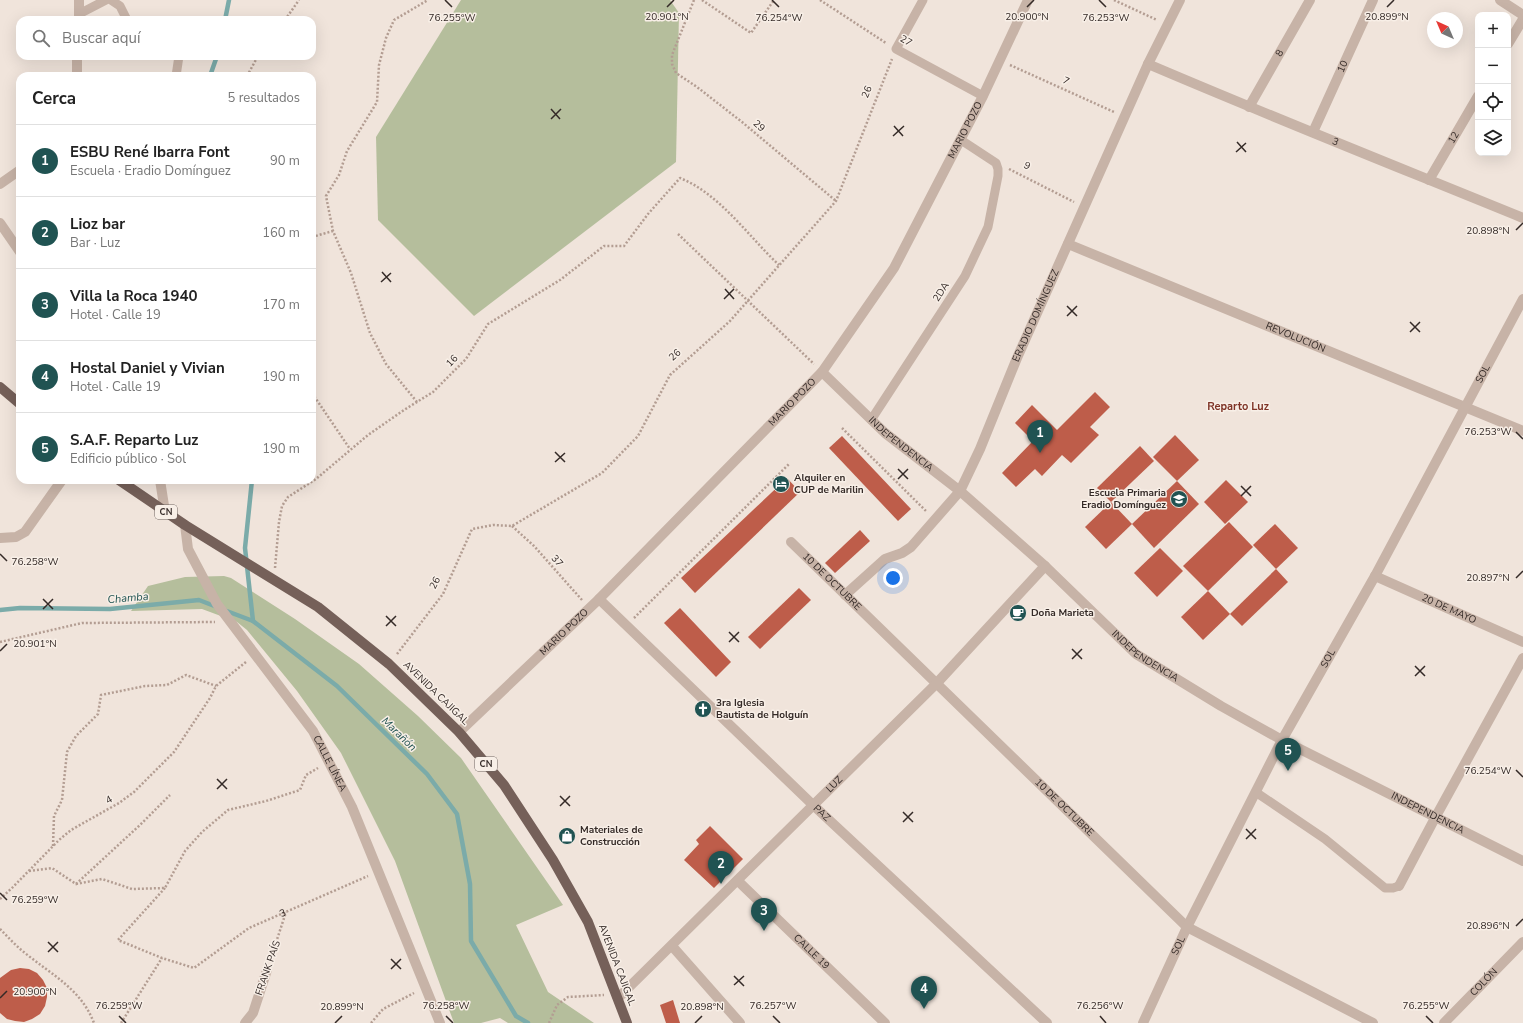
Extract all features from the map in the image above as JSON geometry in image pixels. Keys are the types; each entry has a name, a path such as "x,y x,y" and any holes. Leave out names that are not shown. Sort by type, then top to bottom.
{"main road":[{"path":"0,387 16,401"},
{"name":"AVENIDA CAJIGAL","path":"125,484 213,543 318,607 389,664 459,732 504,785 553,860 588,922 626,1023"}],"street":[{"path":"79,0 79,16"},
{"name":"MARIO POZO","path":"459,732 599,599 822,372 894,268 983,96 1028,0"},
{"name":"ERADIO DOMÍNGUEZ","path":"845,595 886,559 911,548 960,491 980,450 1017,358 1124,117 1148,64 1180,0"},
{"name":"8","path":"1249,107 1310,0"},
{"name":"10","path":"1313,132 1373,0"},
{"path":"1500,0 1523,15"},
{"path":"1511,39 1523,19"},
{"path":"76,72 77,60"},
{"name":"3","path":"1148,64 1249,107 1523,218"},
{"name":"12","path":"1429,180 1475,101"},
{"path":"0,184 16,173"},
{"path":"0,223 16,246"},
{"name":"REVOLUCIÓN","path":"1068,244 1466,406 1523,431"},
{"name":"SOL","path":"1143,1023 1187,927 1282,740 1375,576 1523,299"},
{"name":"INDEPENDENCIA","path":"822,372 871,420 960,491 1045,566 1136,654 1221,706 1282,740 1523,861"},
{"path":"0,538 16,538 25,532 59,484"},
{"path":"161,484 165,512"},
{"name":"CALLE LÍNEA","path":"185,525 188,549 217,604 313,731 329,762 352,807 440,1023"},
{"name":"10 DE OCTUBRE","path":"791,542 1187,927 1374,1023"},
{"name":"LUZ","path":"617,996 672,946 936,684 1045,566"},
{"name":"20 DE MAYO","path":"1375,576 1523,642"},
{"name":"PAZ","path":"599,599 813,805 1047,1023"},
{"path":"1399,886 1523,658"},
{"name":"CALLE 19","path":"738,881 885,1023"},
{"name":"COLÓN","path":"1444,1023 1523,942"},
{"path":"672,946 740,1023"},
{"name":"FRANK PAÍS","path":"245,1023 252,1013 267,970"}],"lane":[{"path":"81,16 106,0"},
{"path":"111,0 120,6 125,16"},
{"path":"896,49 923,0"},
{"name":"27","path":"896,49 983,96"},
{"path":"177,72 178,60"},
{"path":"961,140 996,163"},
{"name":"2DA","path":"871,420 965,276 988,227 998,176 996,163"},
{"path":"1256,793 1325,840 1385,888 1399,886"}],"path":[{"path":"288,16 299,0"},
{"path":"417,402 386,364 370,333 351,273 333,231 326,196 339,175 347,151 377,102 380,65 386,38 394,20 428,0"},
{"name":"29","path":"694,0 672,55 672,64 676,73 697,87 742,122 836,201"},
{"path":"702,0 751,33 774,0"},
{"name":"27","path":"820,0 896,49"},
{"path":"1114,0 1167,25"},
{"name":"26","path":"389,664 443,594 472,529 493,525 512,526 602,473 638,436 670,375 730,321 836,201 896,49"},
{"path":"249,72 256,60"},
{"name":"7","path":"1000,60 1124,117"},
{"name":"9","path":"996,163 1084,208"},
{"name":"16","path":"316,479 350,449 433,392 466,359 488,324 560,280 604,246 624,246 648,214 680,178 691,182 727,210 762,249 779,265"},
{"path":"316,236 333,231"},
{"path":"678,234 822,372"},
{"path":"316,399 350,449"},
{"path":"842,428 936,519"},
{"path":"627,625 789,464"},
{"name":"16","path":"274,580 279,522 282,506 288,497 308,484"},
{"name":"37","path":"512,526 534,546 589,608"},
{"path":"0,642 82,624 228,620"},
{"path":"53,846 54,816 62,800 67,752 76,736 98,714 101,695 146,686 167,685 186,675 216,686 255,654"},
{"name":"4","path":"0,899 71,830 120,803 134,792 174,752 210,698 216,686"},
{"path":"121,1023 162,958 118,940 165,888 185,851 202,832 228,810 266,801 300,790 306,775 329,762"},
{"path":"76,884 170,795"},
{"path":"29,871 52,868 76,884 102,879 132,889 165,888"},
{"name":"3","path":"162,958 194,968 249,928 378,872"},
{"name":"FRANK PAÍS","path":"267,970 287,912"},
{"path":"0,930 24,953 57,977 77,994 92,1016 94,1023"},
{"path":"371,1023 383,1009 426,987"},
{"path":"549,1023 557,1005 568,997 617,996"}],"green space":[{"path":"461,0 670,0 679,13 676,162 474,316 378,220 376,137"},
{"path":"224,576 231,578 295,619 359,664 418,716 461,758 563,905 516,925 548,992 594,1023 508,1023 500,1018 481,1023 454,1023 395,861 341,753 297,691 247,630 237,622 202,609 131,611 148,586 185,577"}],"building":[{"path":"1095,392 1110,407 1090,427 1099,435 1071,463 1062,455 1042,476 1035,469 1016,487 1002,473 1033,441 1015,423 1032,405 1057,430"},
{"path":"1175,435 1199,460 1177,481 1153,457"},
{"path":"842,436 911,509 898,521 829,448"},
{"path":"1140,446 1154,461 1111,502 1097,488"},
{"path":"787,478 800,492 695,593 681,578"},
{"path":"1226,480 1248,502 1225,524 1204,502"},
{"path":"1177,481 1199,504 1154,548 1132,524"},
{"path":"1111,502 1132,524 1106,549 1085,527"},
{"path":"1229,522 1253,547 1208,591 1183,566"},
{"path":"1275,524 1298,548 1276,569 1253,545"},
{"path":"860,530 870,541 835,573 825,563"},
{"path":"1160,548 1183,571 1157,597 1134,573"},
{"path":"1276,569 1288,582 1242,626 1230,614"},
{"path":"799,588 811,600 760,649 748,637"},
{"path":"1208,591 1230,614 1203,640 1181,617"},
{"path":"680,608 731,662 716,677 664,623"},
{"path":"710,826 743,859 714,888 684,860 699,844 696,840"},
{"path":"20,968 29,969 37,973 47,988 45,1006 40,1014 24,1022 7,1019 0,1013 0,978 11,970"},
{"path":"673,1000 680,1023 666,1023 660,1005"}],"waterway":[{"name":"Marañón","path":"226,16 229,0"},
{"name":"Marañón","path":"211,72 216,60"},
{"name":"Marañón","path":"252,484 245,548 253,621"},
{"name":"Chamba","path":"0,610 20,608 110,609 199,600 217,607"},
{"name":"Marañón","path":"224,610 253,621 337,686 427,774 457,814 470,884 471,941 516,1016 528,1023"}],"place":[{"name":"ESBU René Ibarra Font","path":"1040,453"},
{"name":"Alquiler en CUP de Marilin","path":"781,484"},
{"name":"Escuela Primaria Eradio Domínguez","path":"1179,499"},
{"name":"Doña Marieta","path":"1018,613"},
{"name":"3ra Iglesia Bautista de Holguín","path":"703,709"},
{"name":"S.A.F. Reparto Luz","path":"1288,771"},
{"name":"Materiales de Construcción","path":"567,836"},
{"name":"Lioz bar","path":"721,884"},
{"name":"Villa la Roca 1940","path":"764,931"},
{"name":"Hostal Daniel y Vivian","path":"924,1009"}],"district":[{"name":"Reparto Luz","path":"1238,406"}]}
